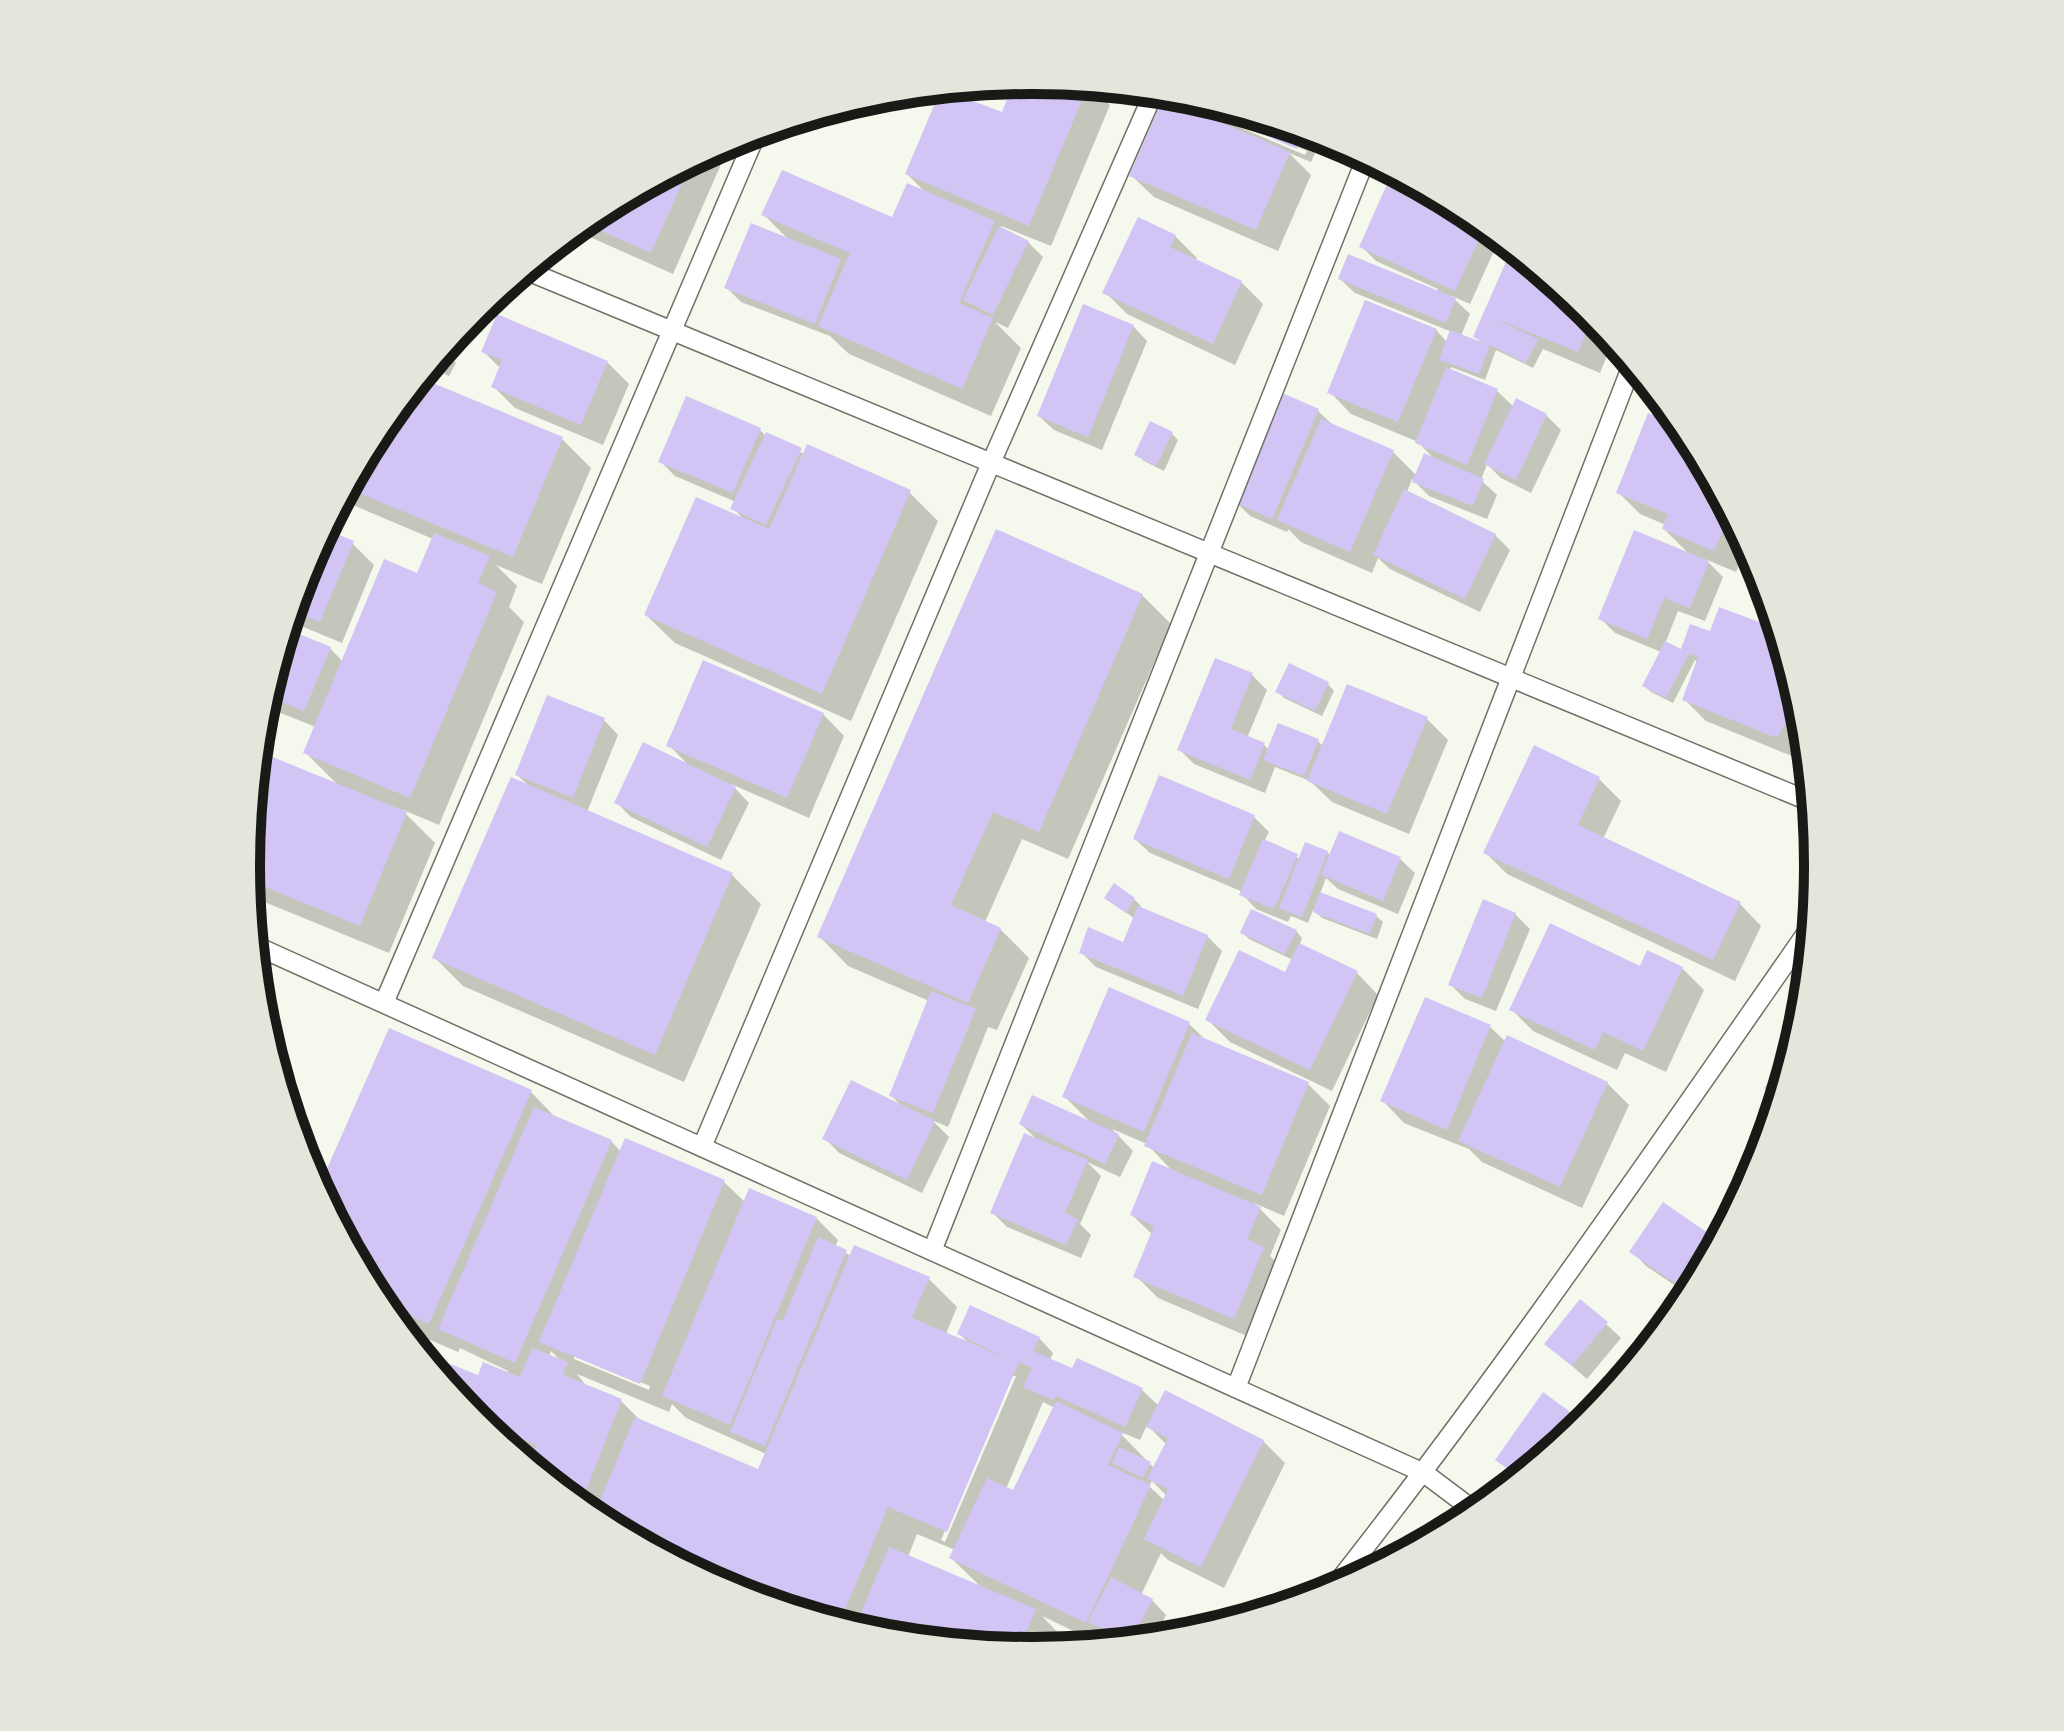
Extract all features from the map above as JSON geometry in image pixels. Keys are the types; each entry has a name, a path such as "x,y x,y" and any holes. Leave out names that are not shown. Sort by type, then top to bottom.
{"lane":[{"path":"702,1147 991,463 1149,104"},
{"path":"384,1003 750,148"},
{"path":"932,1251 1362,169"},
{"path":"536,274 1800,798"},
{"path":"1236,1388 1628,376"},
{"path":"1349,1568 1424,1473 1799,943"},
{"path":"265,950 1424,1473 1465,1504"}],"building":[{"path":"1009,95 1084,96 1029,226 905,174 936,100 964,98 1002,112"},
{"path":"1160,105 1198,112 1290,152 1256,230 1129,176"},
{"path":"1226,119 1300,142 1297,149"},
{"path":"782,170 892,217 907,183 995,221 959,303 993,318 962,389 818,326 850,253 761,215"},
{"path":"685,177 651,253 596,229 646,197"},
{"path":"1388,182 1418,197 1480,237 1455,291 1359,247"},
{"path":"1138,217 1176,235 1170,247 1242,281 1213,344 1102,293"},
{"path":"751,223 841,259 815,324 724,288"},
{"path":"999,226 1029,241 993,315 963,300"},
{"path":"1348,254 1456,298 1446,323 1338,279"},
{"path":"1508,258 1587,330 1578,352 1489,316 1538,339 1526,363 1490,345 1479,374 1439,360 1450,330 1487,344 1473,337"},
{"path":"1365,300 1437,329 1398,422 1327,393"},
{"path":"1083,304 1134,325 1088,437 1037,416"},
{"path":"497,314 608,361 581,425 491,387 502,360 481,352"},
{"path":"1446,367 1498,389 1467,465 1415,443"},
{"path":"431,382 563,437 513,557 357,492 391,437"},
{"path":"1280,392 1319,409 1272,519 1233,502"},
{"path":"686,396 761,428 733,493 658,462"},
{"path":"1516,398 1547,414 1516,480 1484,464"},
{"path":"1648,413 1660,418 1700,480 1725,526 1714,551 1662,529 1668,514 1616,493"},
{"path":"1321,419 1394,450 1350,552 1277,520"},
{"path":"1150,421 1173,432 1156,466 1134,455"},
{"path":"766,432 802,448 766,525 730,509"},
{"path":"807,444 911,490 822,694 644,615 696,497 769,529"},
{"path":"1424,453 1484,479 1473,506 1412,482"},
{"path":"1404,489 1496,534 1465,599 1373,555"},
{"path":"996,529 1143,594 1039,832 993,812 951,905 1001,928 968,1003 817,937"},
{"path":"1634,530 1709,561 1690,608 1664,598 1647,639 1598,619"},
{"path":"336,533 354,541 320,622 302,615"},
{"path":"434,533 490,556 478,583 497,592 410,798 303,753 384,559 417,573"},
{"path":"1719,607 1765,624 1789,717 1777,738 1682,700 1698,657 1689,653 1666,698 1642,686 1665,641 1681,649 1690,624 1710,631"},
{"path":"297,633 331,647 304,711 279,701"},
{"path":"1215,658 1253,673 1231,729 1265,743 1250,780 1177,750"},
{"path":"703,660 824,713 787,798 666,746"},
{"path":"1289,663 1329,682 1315,711 1275,692"},
{"path":"1347,684 1428,717 1387,814 1307,781"},
{"path":"547,695 605,718 573,798 515,775"},
{"path":"1278,723 1319,739 1304,776 1263,760"},
{"path":"643,742 736,787 707,847 614,803"},
{"path":"1534,745 1600,777 1578,825 1741,902 1713,960 1483,853"},
{"path":"269,755 407,812 360,926 261,885 262,815"},
{"path":"1159,775 1255,815 1229,879 1133,839"},
{"path":"511,777 733,873 655,1055 432,958"},
{"path":"1339,831 1401,857 1383,901 1321,875"},
{"path":"1263,839 1298,854 1274,909 1239,895"},
{"path":"1305,842 1328,851 1302,917 1279,908"},
{"path":"1114,883 1135,898 1126,913 1104,898"},
{"path":"1320,892 1377,914 1370,934 1313,912"},
{"path":"1483,899 1516,913 1482,998 1448,985"},
{"path":"1138,906 1208,935 1183,996 1079,953 1088,927 1123,942"},
{"path":"1251,909 1297,930 1285,954 1240,933"},
{"path":"1550,923 1640,966 1647,950 1683,967 1643,1051 1603,1032 1595,1050 1509,1010"},
{"path":"1299,943 1358,971 1310,1070 1205,1020 1239,950 1285,972"},
{"path":"1109,987 1190,1022 1144,1132 1062,1097"},
{"path":"931,991 976,1009 933,1113 889,1096"},
{"path":"1425,997 1491,1025 1447,1130 1380,1101"},
{"path":"389,1028 532,1090 429,1324 405,1313 391,1294 364,1251 325,1174"},
{"path":"1192,1033 1309,1082 1262,1195 1144,1146"},
{"path":"1507,1035 1608,1082 1560,1187 1458,1141"},
{"path":"1774,1075 1769,1092 1764,1088"},
{"path":"851,1080 935,1121 907,1180 822,1139"},
{"path":"1032,1095 1119,1134 1105,1164 1019,1124"},
{"path":"534,1107 612,1140 515,1363 438,1329"},
{"path":"1024,1133 1088,1160 1065,1213 1078,1219 1066,1245 990,1213"},
{"path":"625,1138 725,1180 640,1384 539,1342"},
{"path":"1152,1161 1261,1207 1247,1239 1264,1247 1234,1319 1133,1277 1154,1226 1130,1215"},
{"path":"749,1188 817,1217 730,1425 662,1396"},
{"path":"1663,1202 1709,1234 1678,1285 1629,1252"},
{"path":"818,1237 847,1250 765,1446 730,1432 777,1319 783,1321"},
{"path":"854,1245 930,1277 912,1318 1011,1360 957,1334 970,1305 1040,1337 1033,1351 1072,1368 1077,1358 1143,1388 1125,1427 1056,1396 1053,1400 1023,1387 1032,1368 1019,1362 947,1532 888,1507 843,1614 737,1578 646,1534 599,1504 635,1417 758,1469"},
{"path":"1580,1299 1608,1322 1572,1366 1544,1344"},
{"path":"532,1348 568,1362 563,1375 622,1399 585,1494 533,1454 537,1445 511,1435 441,1360 478,1375 483,1362 520,1377"},
{"path":"1165,1390 1264,1440 1201,1567 1144,1539 1168,1489 1147,1479 1168,1438 1146,1427"},
{"path":"1543,1392 1574,1415 1511,1471 1495,1460"},
{"path":"1056,1401 1123,1433 1108,1465 1151,1485 1086,1623 949,1558 987,1478 1013,1490"},
{"path":"1119,1447 1151,1462 1143,1478 1112,1463"},
{"path":"889,1547 1036,1609 1025,1637 931,1630 859,1617"},
{"path":"1111,1577 1153,1599 1137,1629 1111,1632 1088,1622"}]}
